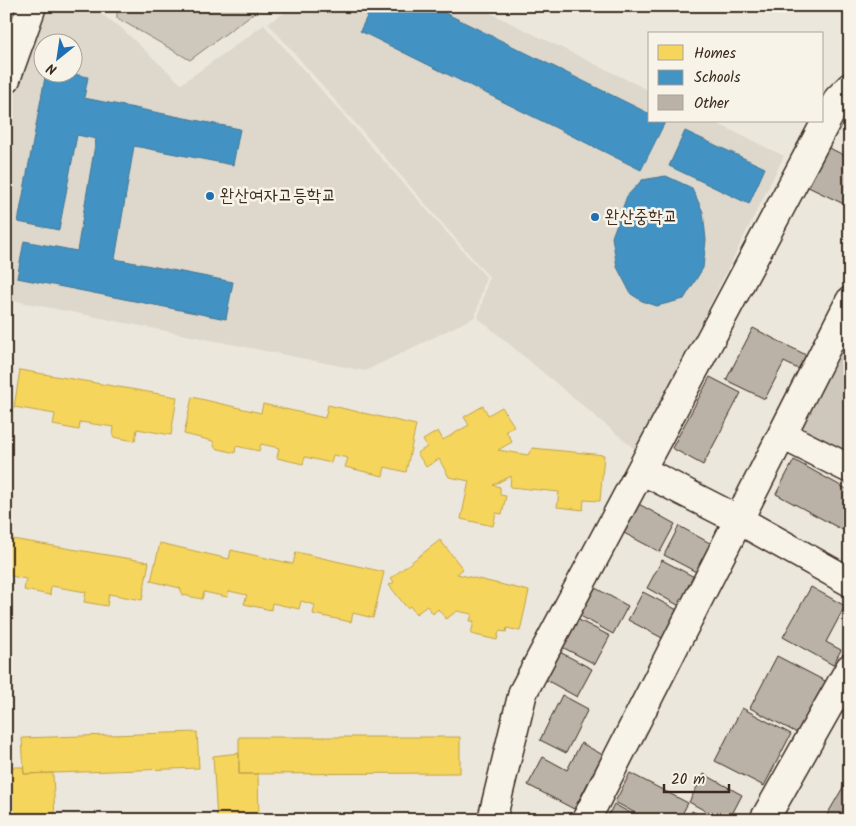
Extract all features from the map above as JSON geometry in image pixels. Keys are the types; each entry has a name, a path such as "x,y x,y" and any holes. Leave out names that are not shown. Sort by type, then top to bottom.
{"street":[{"path":"6,79 32,6"},
{"path":"492,820 523,692 641,470 846,99"},
{"path":"586,820 850,301"},
{"path":"782,435 850,469"},
{"path":"641,470 739,520 850,582"},
{"path":"764,820 850,668"}],"shaded area":[{"name":"완산여자고등학교","path":"49,6 89,6 120,27 181,84 264,25 486,277 475,317 365,371 6,299 6,114 32,49 32,82 82,82 82,32 39,32"},
{"path":"117,6 263,6 190,60 117,18"},
{"name":"완산중학교","path":"295,6 476,6 648,90 648,122 714,122 784,156 637,451 478,318 489,277 268,23"},
{"path":"850,301 850,469 782,435"}],"building: Homes":[{"path":"20,370 177,397 171,435 137,429 135,441 113,437 114,427 80,422 79,430 53,425 55,414 14,407"},
{"path":"192,397 261,413 263,404 325,418 328,405 416,425 406,472 385,467 383,476 345,467 348,458 333,455 331,463 305,457 303,464 277,458 279,448 261,444 259,451 236,446 235,453 215,448 213,441 184,434"},
{"path":"483,406 488,415 502,407 514,426 506,431 512,442 498,450 528,455 532,448 604,455 600,501 584,500 583,510 557,507 559,492 510,487 511,476 493,485 500,487 500,495 506,496 502,514 496,513 493,526 461,519 469,481 449,477 439,459 426,467 417,453 427,447 423,440 438,431 443,440 469,425 464,417"},
{"path":"6,538 149,562 142,600 109,594 107,606 84,602 86,592 51,586 50,595 24,590 26,579 6,575"},
{"path":"440,540 463,569 457,574 529,591 520,631 507,628 506,632 499,631 497,640 471,634 474,621 470,621 472,614 457,611 446,619 438,609 433,614 427,606 416,614 410,606 407,608 389,585 394,582 391,578"},
{"path":"160,543 229,559 231,550 293,564 296,552 384,572 373,618 353,613 351,622 313,614 315,605 301,601 299,609 272,603 271,610 244,604 247,595 229,591 227,597 204,592 202,599 183,595 180,588 151,581"},
{"path":"197,732 199,768 24,774 22,738"},
{"path":"239,737 460,737 460,773 239,774"},
{"path":"239,753 239,774 258,774 259,820 217,820 213,756"},
{"path":"8,767 23,767 24,774 53,773 55,820 10,820"}],"building: Schools":[{"path":"372,6 431,6 648,113 648,122 665,122 641,170 360,31"},
{"path":"82,76 88,77 84,98 240,129 233,165 134,146 115,259 233,282 226,319 17,278 24,241 77,251 96,139 77,135 59,230 18,222 44,82 82,82"},
{"path":"685,131 765,168 749,204 669,166"},
{"path":"666,176 692,188 703,212 706,240 703,268 684,299 657,306 642,301 631,294 617,267 612,237 627,196 642,180"}],"building: Other":[{"path":"821,144 850,158 850,207 802,184"},
{"path":"753,328 806,355 798,369 784,362 765,399 726,380"},
{"path":"710,377 741,393 703,465 672,448"},
{"path":"794,460 850,491 850,534 776,494"},
{"path":"637,503 675,524 660,552 622,532"},
{"path":"679,526 717,547 702,575 664,555"},
{"path":"662,560 700,580 685,609 647,588"},
{"path":"590,585 628,606 613,634 575,613"},
{"path":"811,587 845,606 826,642 841,650 833,665 783,637"},
{"path":"643,592 681,612 666,640 628,620"},
{"path":"571,616 610,636 595,664 556,644"},
{"path":"554,649 592,669 577,697 539,676"},
{"path":"777,656 827,682 799,734 750,708"},
{"path":"562,695 588,709 566,753 540,740"},
{"path":"742,708 791,734 764,786 715,761"},
{"path":"581,743 603,755 574,809 528,785 543,757 567,770"},
{"path":"630,773 688,803 679,820 648,820 615,802"},
{"path":"704,774 742,795 729,820 722,820 689,802"},
{"path":"849,777 850,820 824,820"},
{"path":"614,804 643,820 606,820"},
{"path":"692,811 709,820 687,820"}],"place":[{"name":"완산여자고등학교","path":"210,196"},
{"name":"완산중학교","path":"595,217"}]}
